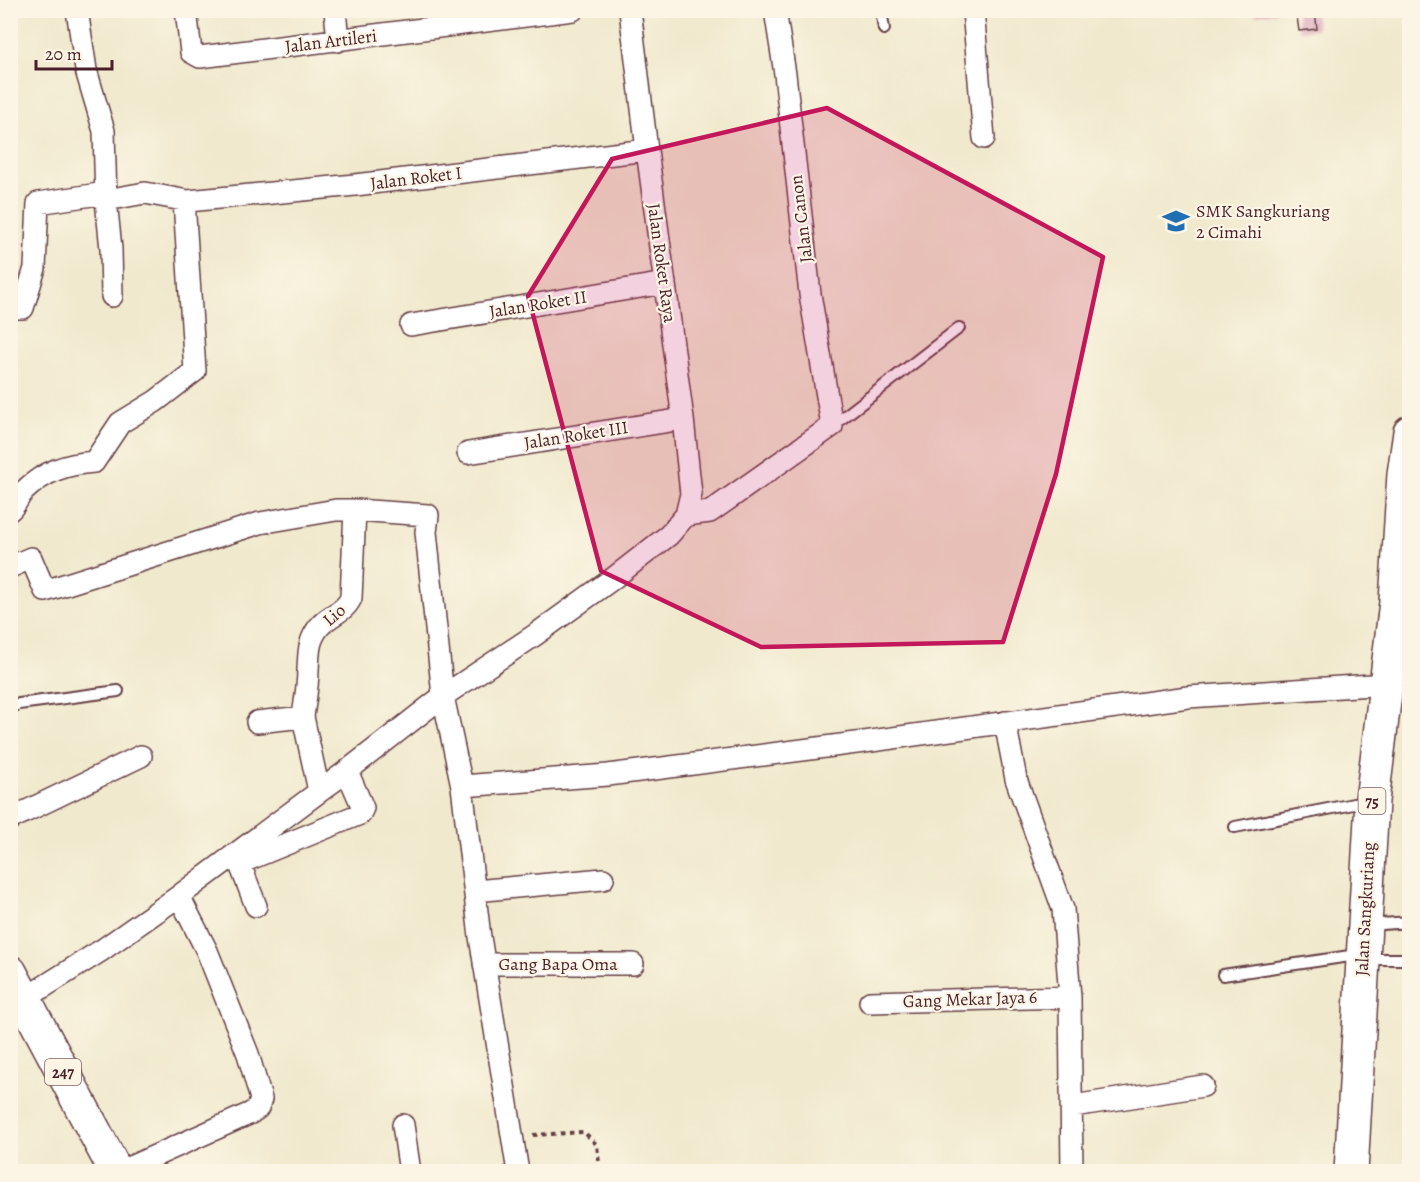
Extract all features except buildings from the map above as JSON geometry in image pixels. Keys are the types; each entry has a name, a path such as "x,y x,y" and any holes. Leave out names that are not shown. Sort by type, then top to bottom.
{"main road":[{"name":"Jalan Sangkuriang","path":"1351,1172 1372,801 1387,684 1403,602 1404,474 1410,432"},
{"name":"247","path":"10,972 18,1004 117,1172"}],"street":[{"path":"78,10 86,70 104,131 112,296"},
{"name":"Jalan Artileri","path":"186,10 191,52 196,56 338,40 478,17 573,10"},
{"path":"335,10 338,40"},
{"name":"Jalan Roket Raya","path":"630,10 683,419 691,494 686,515"},
{"name":"Jalan Canon","path":"776,10 810,294 832,426"},
{"path":"973,10 984,138"},
{"name":"Jalan Roket I","path":"10,308 23,308 34,268 38,203 145,194 184,201 355,185 647,150"},
{"path":"10,510 22,493 49,473 70,464 94,462 120,423 156,401 195,371 184,201"},
{"name":"Jalan Roket II","path":"411,325 665,283"},
{"name":"Jalan Roket III","path":"468,453 683,419"},
{"path":"18,1004 238,859 319,791 443,696 611,580 669,535 686,515 710,512 832,426"},
{"path":"10,567 31,558 45,591 260,524 336,510 428,515 426,532 443,696 462,786 484,964 518,1172"},
{"name":"Lio","path":"319,791 303,717 308,655 311,639 323,622 344,608 351,598 355,510"},
{"path":"462,786 608,775 1188,697 1387,684"},
{"path":"257,722 303,717"},
{"path":"1005,722 1016,779 1063,909 1070,997 1072,1172"},
{"path":"10,819 141,756"},
{"path":"238,859 360,814 363,808 347,771"},
{"path":"238,859 256,906"},
{"path":"475,891 603,879"},
{"path":"117,1172 251,1113 258,1108 261,1099 249,1054 207,951 179,896"},
{"name":"Gang Bapa Oma","path":"484,964 633,964"},
{"name":"Gang Mekar Jaya 6","path":"870,1002 1070,997"},
{"path":"1072,1106 1203,1086"},
{"path":"403,1125 410,1172"}],"lane":[{"path":"881,10 884,29"},
{"path":"832,426 959,328"},
{"path":"10,709 19,704 118,691"},
{"path":"1234,827 1372,801"},
{"path":"1222,975 1363,940 1410,922"},
{"path":"1363,940 1379,959 1410,959"}],"path":[{"path":"512,1136 584,1132 597,1145 600,1172"}],"highlighted area":[{"path":"827,108 1103,257 1056,474 1003,642 761,647 601,571 528,296 612,159"}],"place":[{"name":"SMK Sangkuriang 2 Cimahi","path":"1176,221"}]}
